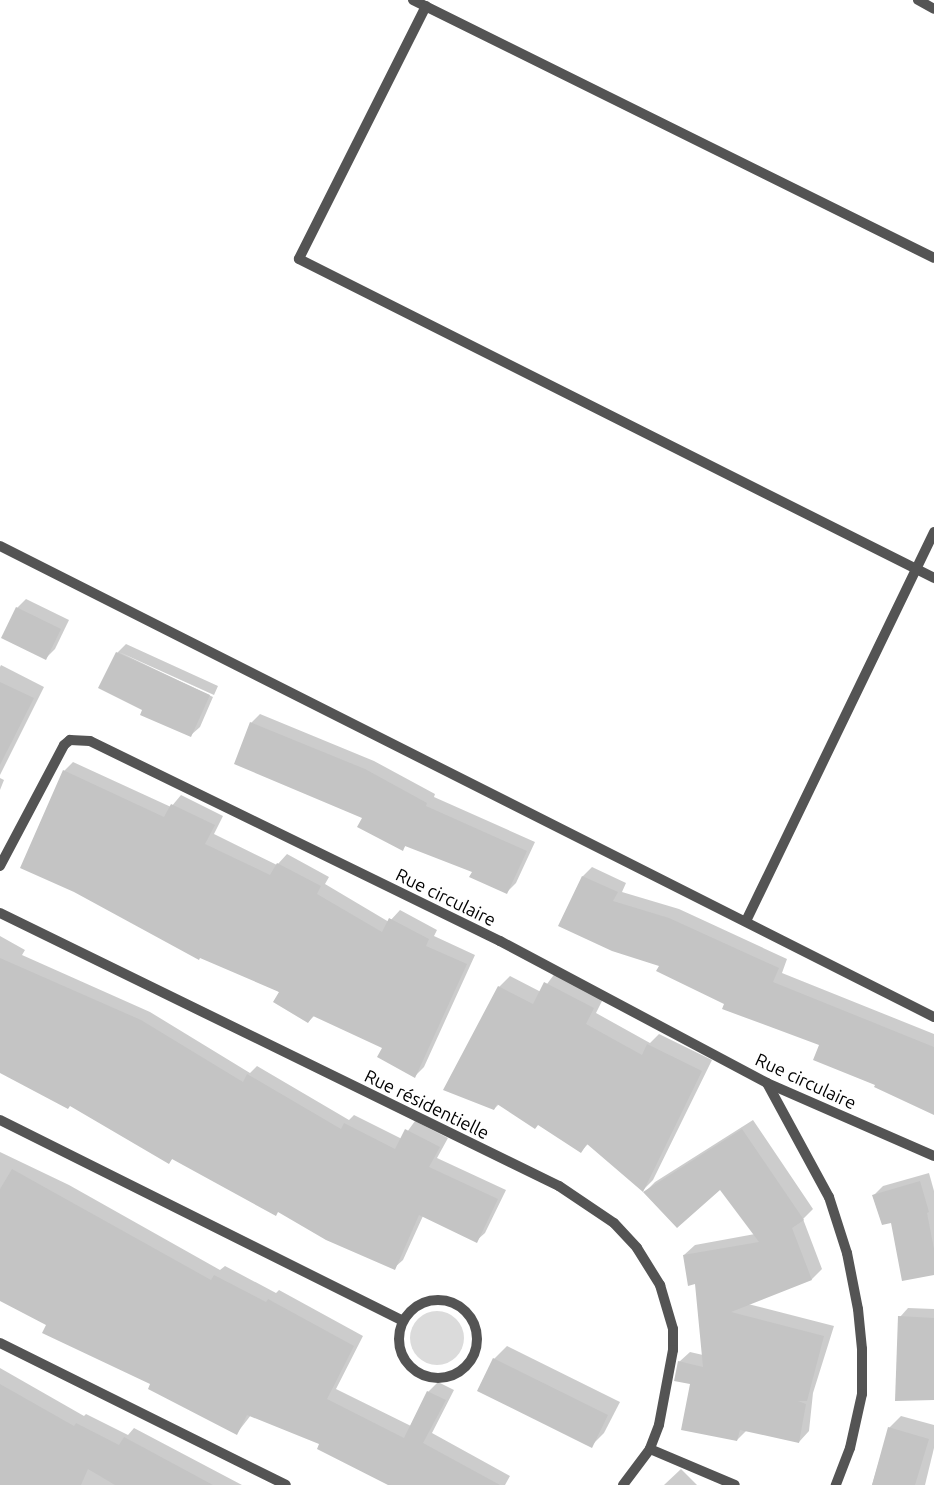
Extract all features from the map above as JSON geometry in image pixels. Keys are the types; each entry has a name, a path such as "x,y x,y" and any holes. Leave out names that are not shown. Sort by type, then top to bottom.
{"street":[{"path":"413,0 934,258"},
{"path":"918,0 934,9"},
{"path":"426,6 299,259 934,578"},
{"path":"746,921 934,532"},
{"path":"0,546 934,1017"},
{"name":"Rue circulaire","path":"0,866 64,745 70,740 90,741 500,941 767,1083 934,1156"},
{"name":"Rue résidentielle","path":"0,913 559,1186 614,1223 637,1248 660,1285 673,1329 673,1350 665,1401 650,1449 623,1485"},
{"path":"767,1083 829,1197 847,1253 858,1309 862,1349 862,1394 850,1448 836,1485"},
{"path":"0,1120 402,1321"},
{"path":"442,1300 457,1304 469,1314 476,1328 478,1343 473,1358 463,1370 450,1377 434,1378 420,1374 407,1364 400,1351 398,1336 402,1321 412,1309 426,1302 442,1300"},
{"path":"0,1344 286,1485"},
{"path":"650,1449 735,1485"}],"shaded area":[{"path":"432,1311 442,1311 452,1315 460,1323 464,1338 460,1353 452,1361 442,1365 432,1365 422,1361 414,1353 410,1343 410,1333 414,1323 422,1315"}],"building":[{"path":"16,607 61,629 46,660 1,638"},
{"path":"116,652 210,695 191,737 140,715 142,710 98,688"},
{"path":"0,682 34,698 0,765"},
{"path":"250,722 365,769 427,803 426,806 527,851 507,894 469,877 472,872 405,846 403,851 357,827 362,818 234,764"},
{"path":"63,770 164,817 171,804 215,825 205,844 270,875 277,863 321,886 317,894 382,932 389,918 429,939 426,946 467,964 415,1078 377,1057 382,1048 313,1016 308,1023 273,1002 279,992 200,958 199,960 74,892 20,868"},
{"path":"582,876 618,892 613,901 669,918 779,968 773,982 934,1047 934,1115 874,1087 875,1085 813,1060 819,1045 722,1009 724,1004 656,971 659,966 612,951 558,926"},
{"path":"0,958 141,1020 243,1082 247,1074 341,1129 344,1123 395,1149 405,1129 440,1147 429,1167 498,1199 477,1243 419,1215 395,1270 326,1240 278,1212 276,1216 172,1159 169,1164 70,1106 68,1109 0,1073"},
{"path":"544,982 594,1008 586,1024 642,1055 647,1044 702,1071 643,1192 587,1144 581,1153 538,1125 535,1129 497,1104 494,1110 443,1090 498,986 533,1004"},
{"path":"742,1129 804,1220 792,1228 812,1280 731,1312 824,1336 807,1401 798,1401 806,1404 799,1443 740,1430 737,1441 681,1430 690,1384 674,1381 678,1361 703,1367 695,1284 688,1286 683,1255 759,1242 720,1190 677,1228 643,1192"},
{"path":"12,1169 211,1280 214,1275 266,1302 268,1299 354,1346 327,1399 404,1438 427,1391 446,1400 423,1443 500,1485 388,1485 317,1449 319,1444 247,1415 237,1435 148,1389 150,1384 42,1333 46,1325 0,1301 0,1189"},
{"path":"920,1181 929,1212 927,1213 934,1249 934,1275 902,1281 891,1223 882,1225 872,1195"},
{"path":"898,1316 934,1318 934,1400 895,1401"},
{"path":"493,1358 608,1415 592,1448 477,1391"},
{"path":"0,1384 74,1426 76,1423 119,1445 124,1437 213,1485 115,1485 88,1469 81,1485 0,1485"},
{"path":"888,1427 929,1439 915,1485 872,1485"}]}
